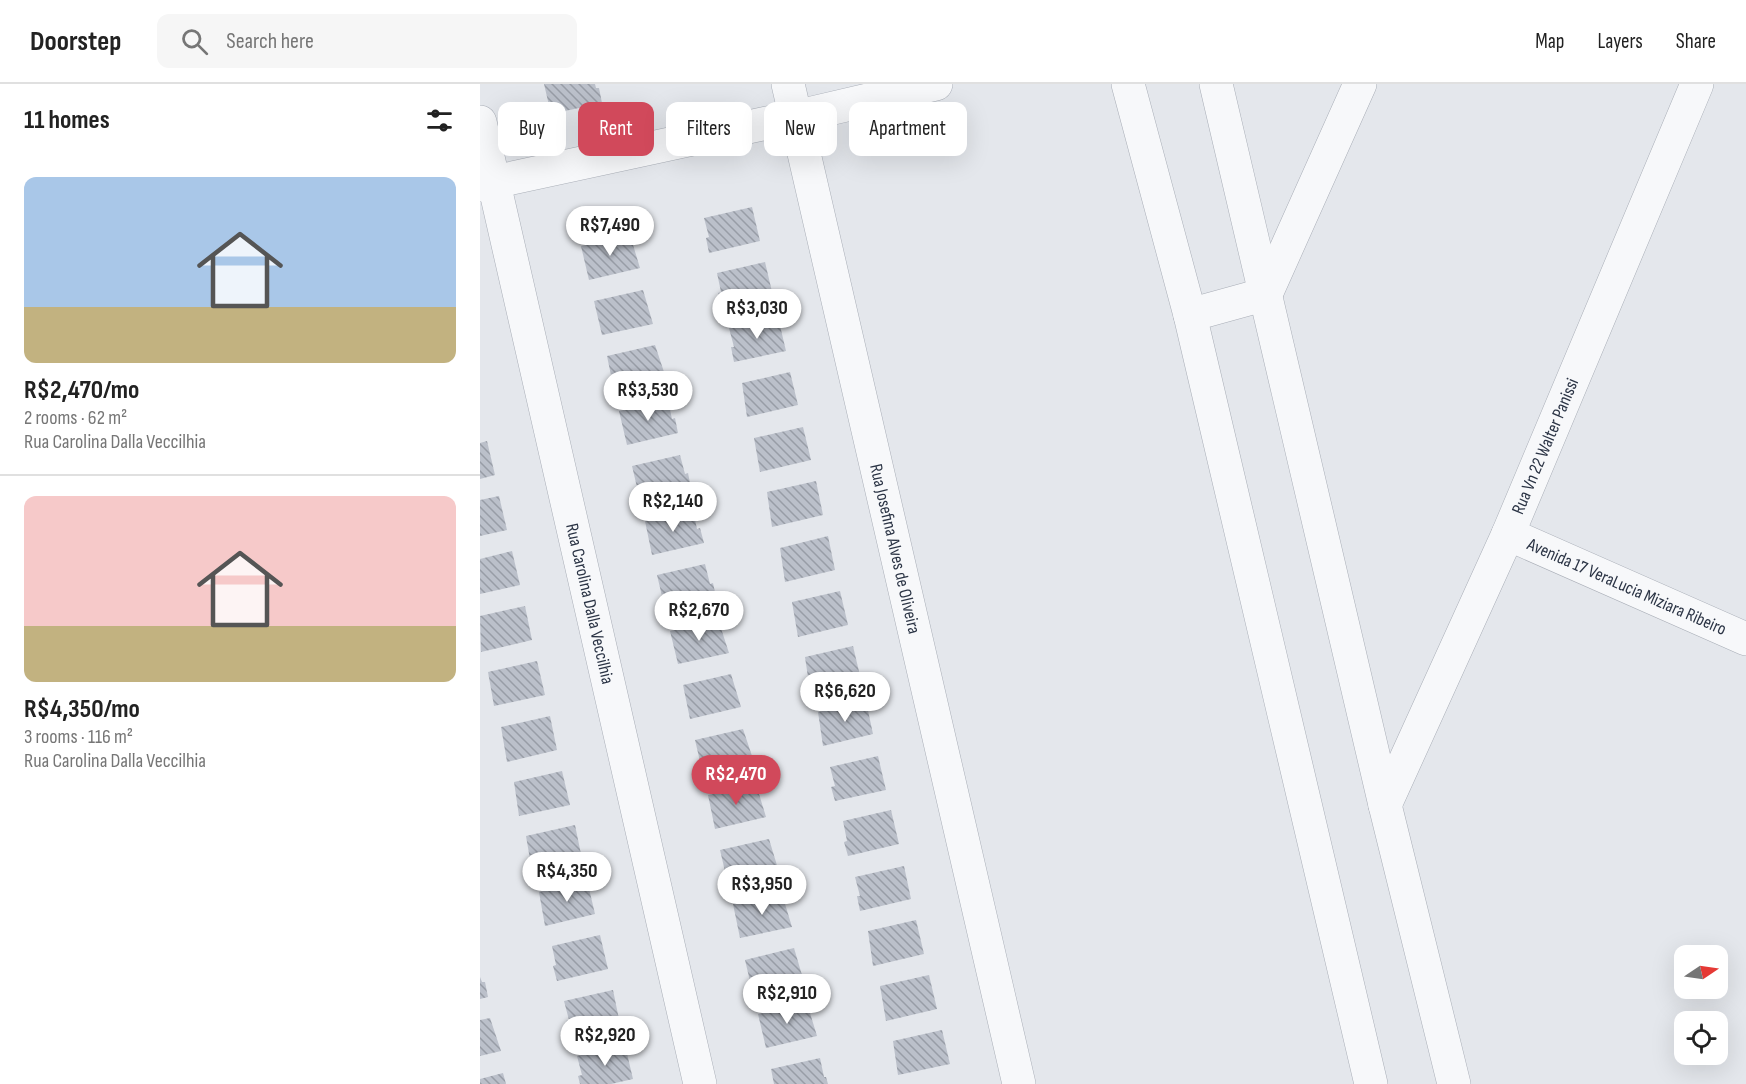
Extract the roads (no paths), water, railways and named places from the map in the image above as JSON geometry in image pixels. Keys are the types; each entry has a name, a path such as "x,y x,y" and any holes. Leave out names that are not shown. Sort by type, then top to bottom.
{"street":[{"name":"Rua Josefina Alves de Oliveira","path":"788,84 792,102"},
{"path":"837,107 936,84"},
{"path":"1128,84 1190,315 1371,1084"},
{"path":"1216,84 1385,805 1454,1084"},
{"path":"1266,294 1360,84"},
{"name":"Rua Vn 22 Walter Panissi","path":"1385,805 1508,534 1697,84"},
{"name":"Rua Carolina Dalla Veccilhia","path":"480,122 487,183 700,1084"},
{"path":"487,183 764,124"},
{"name":"Rua Josefina Alves de Oliveira","path":"804,156 1018,1084"},
{"path":"1190,315 1266,294"},
{"name":"Avenida 17 VeraLucia Miziara Ribeiro","path":"1508,534 1746,639"}]}
